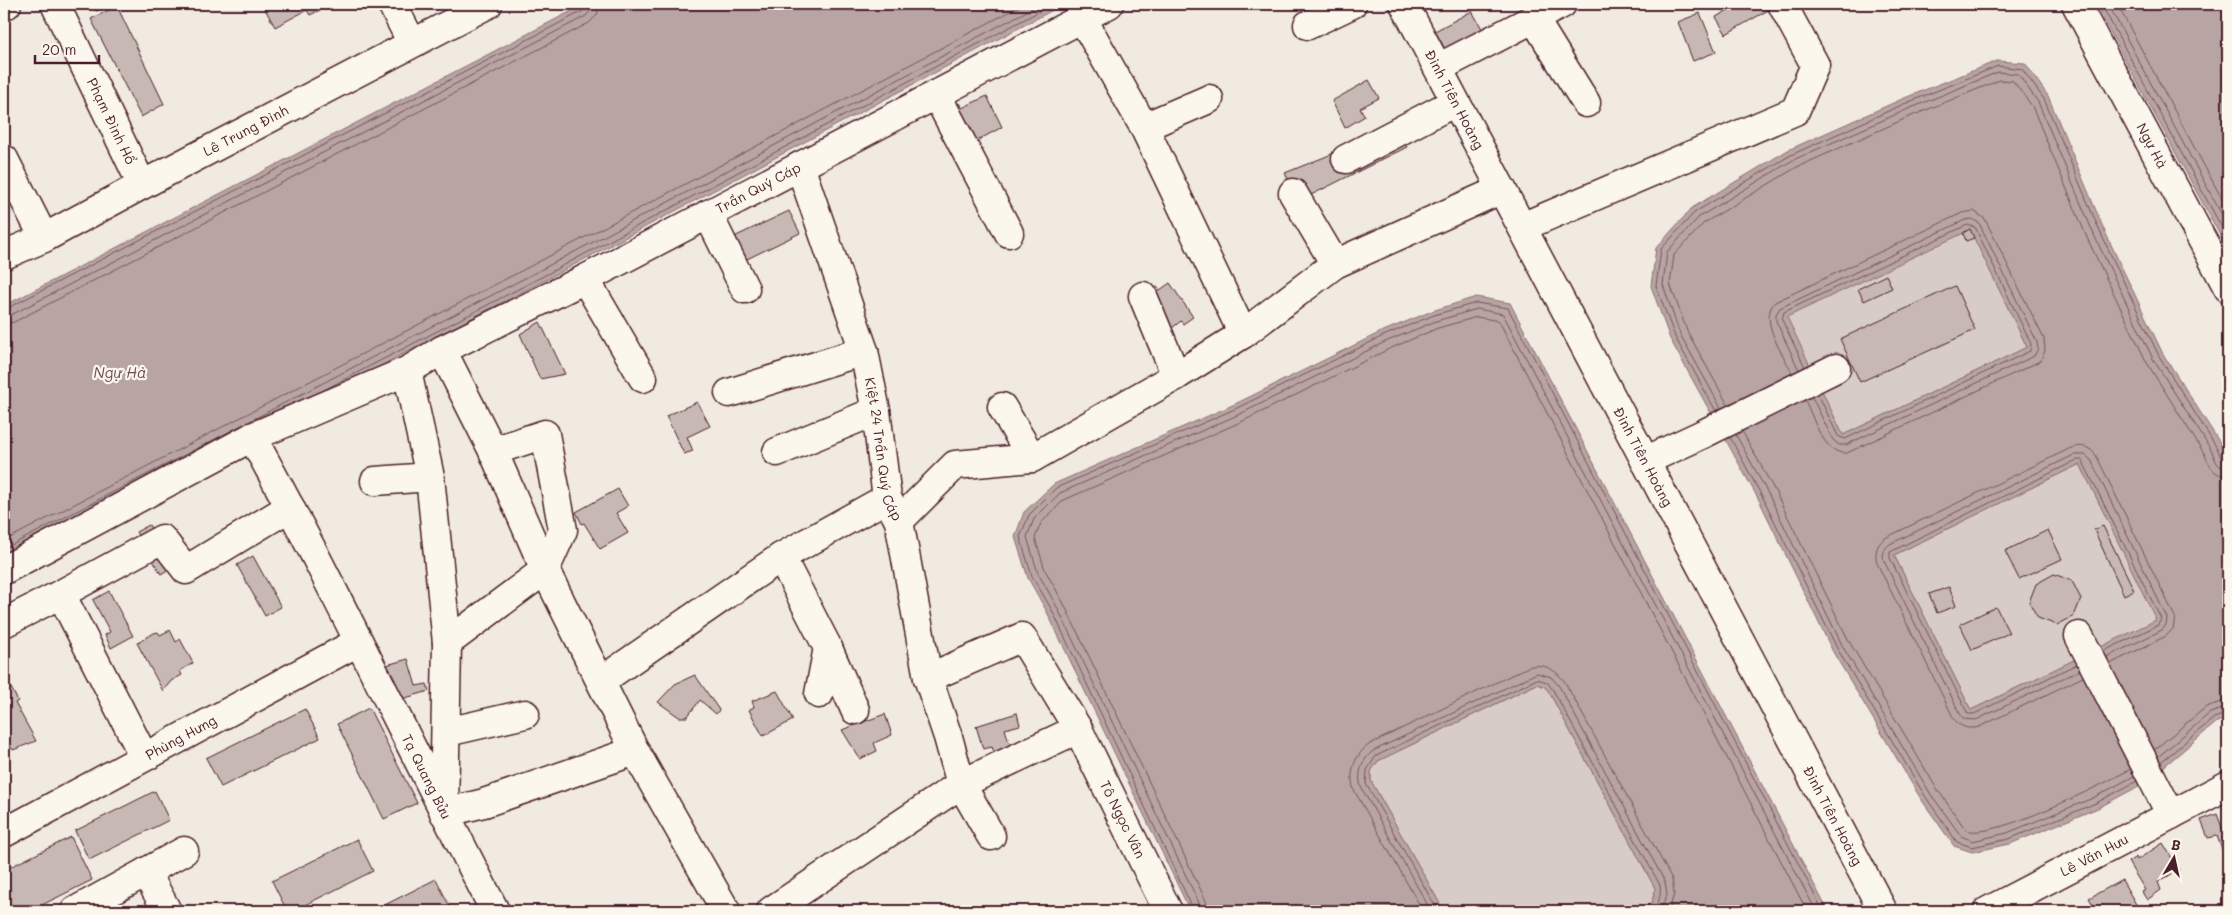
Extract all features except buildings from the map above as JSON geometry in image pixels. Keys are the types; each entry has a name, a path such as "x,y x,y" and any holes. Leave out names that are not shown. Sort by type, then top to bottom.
{"street":[{"name":"Phạm Đình Hổ","path":"55,4 142,185"},
{"path":"392,4 412,42"},
{"name":"Lê Trung Đình","path":"4,255 44,238 412,42 488,4"},
{"name":"Trần Quý Cáp","path":"4,570 252,437 407,371 442,350 585,279 1109,4"},
{"path":"1308,26 1352,4"},
{"name":"Đinh Tiên Hoàng","path":"1404,4 1883,911"},
{"path":"1438,68 1562,4"},
{"path":"1522,227 1795,111 1815,65 1782,4"},
{"name":"Ngự Hà","path":"2076,4 2228,288"},
{"path":"1082,18 1144,127 1243,334"},
{"path":"1539,27 1586,103"},
{"path":"936,94 1009,233"},
{"path":"1144,127 1209,99"},
{"path":"1346,158 1455,102"},
{"path":"4,159 44,238"},
{"name":"Kiệt 24 Trần Quý Cáp","path":"800,166 864,351 893,510 928,678 948,737 961,784 991,836"},
{"path":"601,681 781,557 893,510 955,465 1032,458 1176,376 1243,334 1335,264 1502,189"},
{"path":"1293,193 1335,264"},
{"path":"708,214 745,289"},
{"path":"585,279 644,378"},
{"path":"1143,296 1176,376"},
{"path":"442,350 493,451 545,570 635,751 726,911"},
{"path":"729,393 864,351"},
{"path":"407,371 430,477 447,643 447,732 444,813 484,803 635,751"},
{"path":"1645,461 1827,372"},
{"path":"1002,407 1032,458"},
{"path":"777,452 876,411"},
{"path":"447,643 545,570 563,530 546,434 493,451"},
{"name":"Tạ Quang Bửu","path":"252,437 290,507 495,911"},
{"path":"375,481 430,477"},
{"path":"4,623 162,540 186,570 290,507"},
{"path":"781,557 828,648 855,710"},
{"path":"61,594 144,757"},
{"path":"2079,636 2171,815"},
{"name":"Tô Ngọc Vân","path":"928,678 1022,637 1078,729 1168,911"},
{"name":"Phùng Hưng","path":"4,833 358,642"},
{"path":"819,694 828,648"},
{"path":"447,732 525,714"},
{"path":"771,911 961,784 1078,729"},
{"name":"Lê Văn Hưu","path":"1988,911 2228,785"},
{"path":"75,911 184,851"},
{"path":"146,872 167,911"}],"shaded area":[{"path":"1970,229 2027,347 1843,435 1786,317"},
{"path":"2080,464 2157,620 1971,710 1894,555"},
{"path":"1537,684 1545,687 1549,692 1655,888 1652,903 1638,911 1444,911 1371,781 1371,771 1378,761"}],"water":[{"name":"Ngự Hà","path":"585,4 1064,4 553,276 4,562 4,306"},
{"path":"2095,4 2228,4 2228,250"},
{"path":"1997,61 2025,63 2048,96 2105,232 2163,354 2222,446 2228,463 2228,718 2217,722 2143,784 2098,808 2010,844 1972,852 1954,846 1921,799 1833,652 1760,502 1670,339 1651,286 1656,248 1692,208 1788,150 1902,99","holes":["1970,230 2027,347 1843,435 1787,317","2080,464 2156,620 1971,710 1894,555"]},
{"path":"1476,297 1510,303 1828,911 1638,911 1652,903 1655,888 1549,692 1545,687 1537,684 1378,761 1371,771 1371,781 1444,911 1190,911 1047,612 1028,578 1015,537 1024,512 1054,484 1235,404 1381,332 1432,311"}]}
